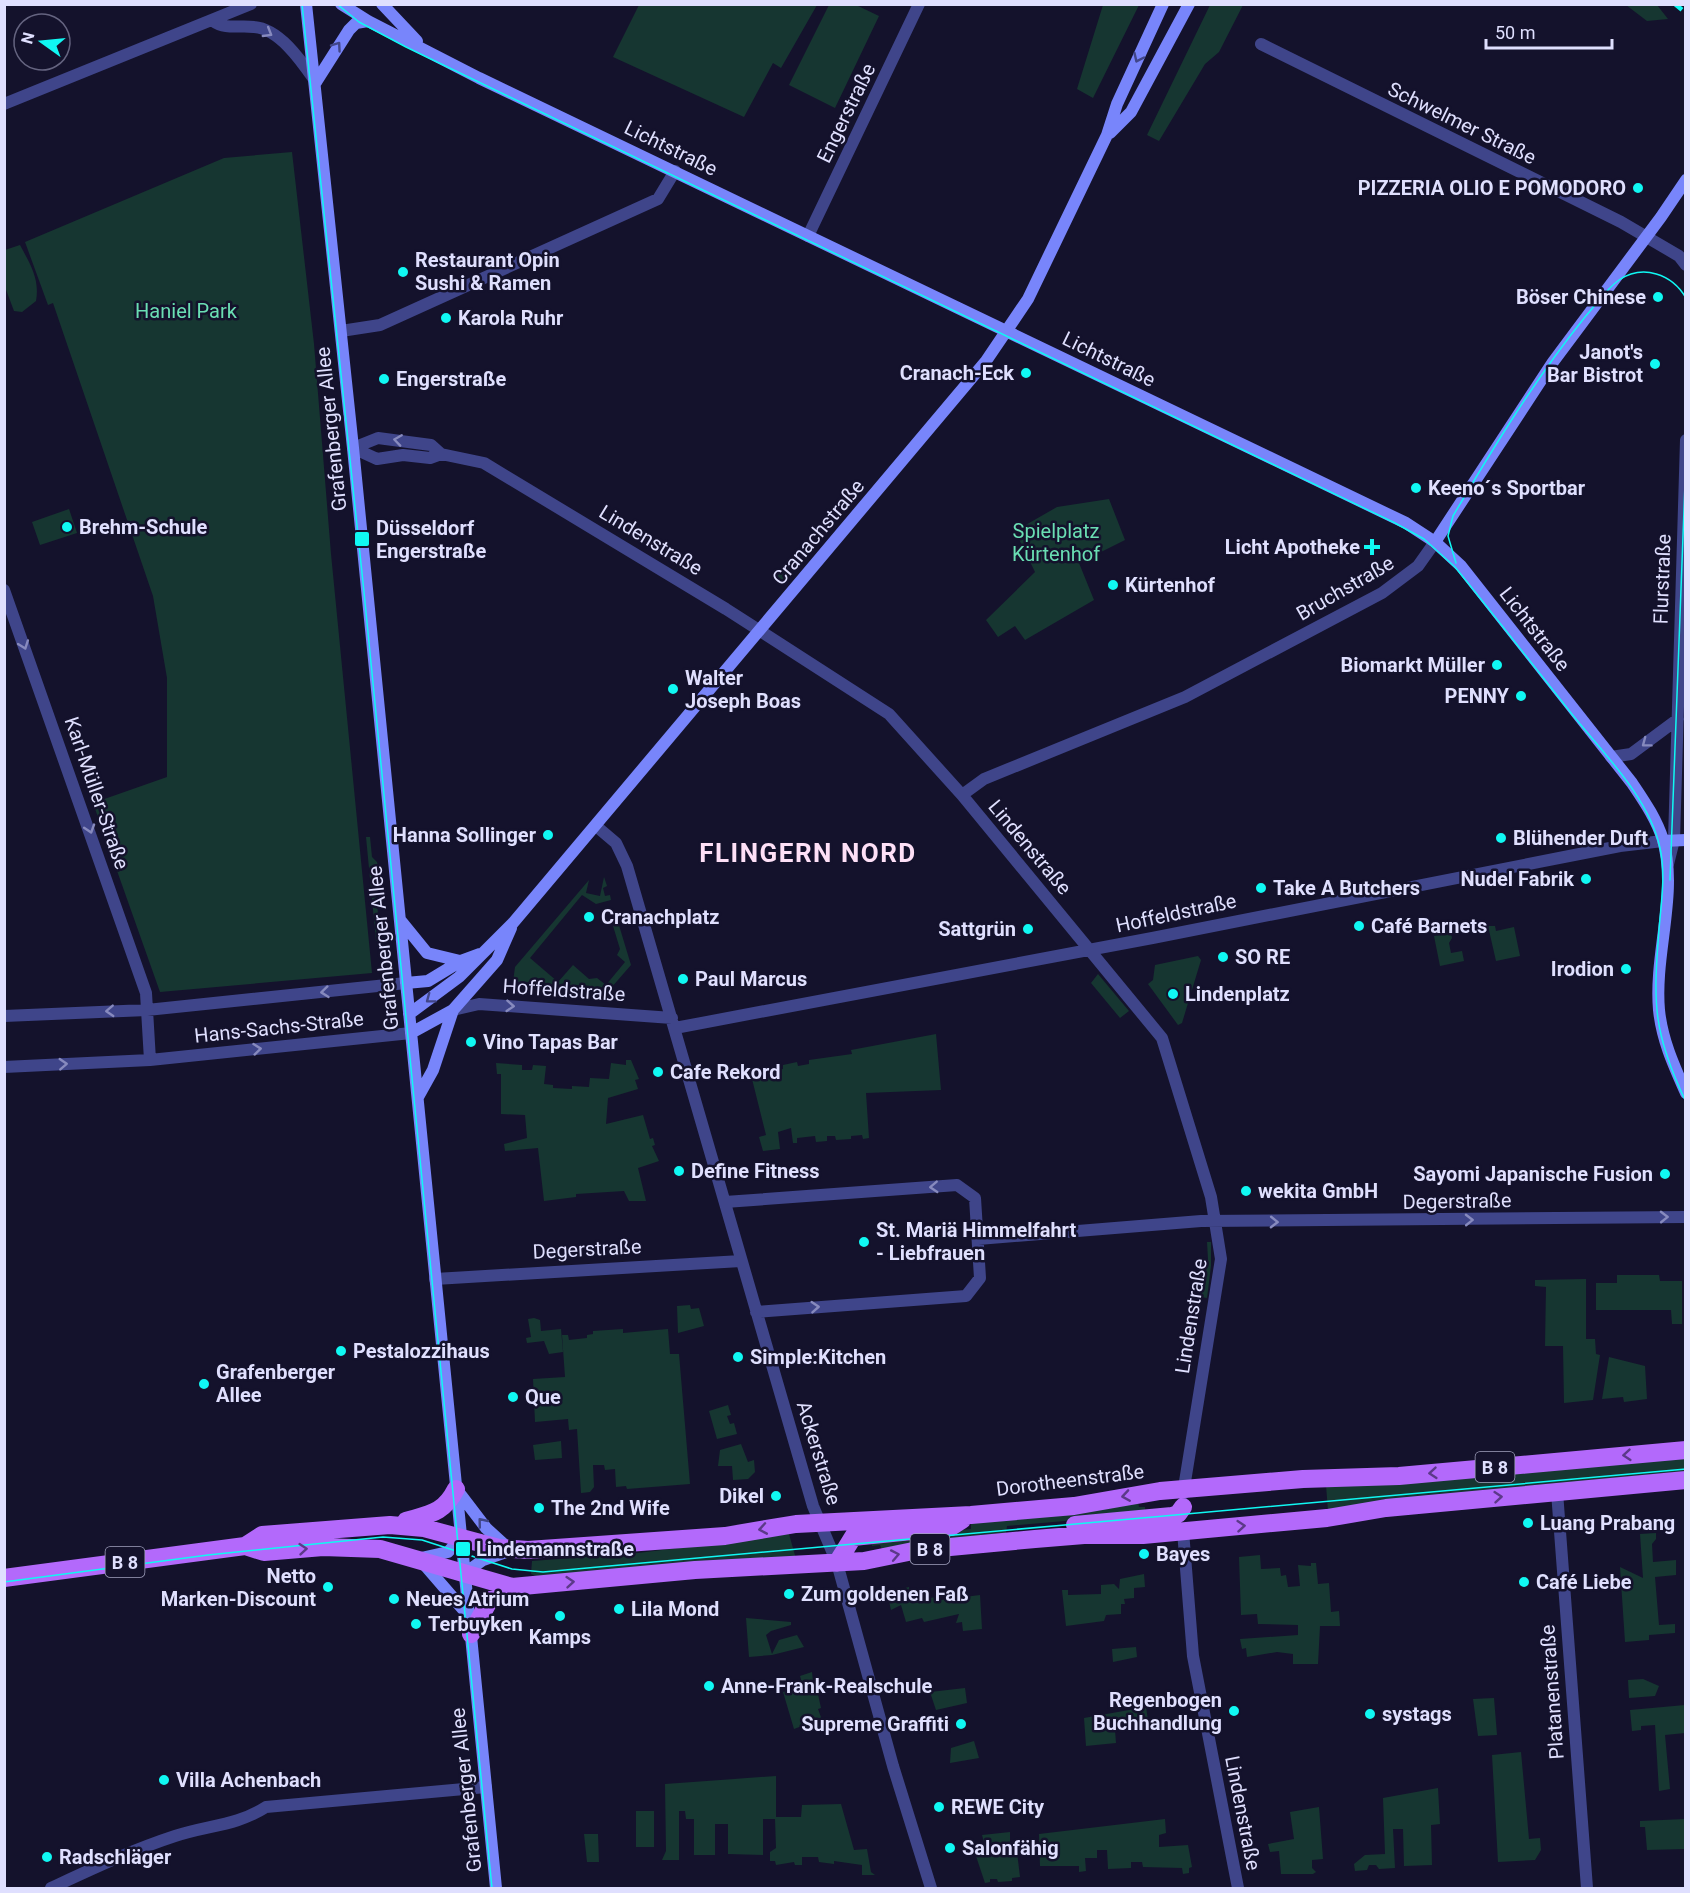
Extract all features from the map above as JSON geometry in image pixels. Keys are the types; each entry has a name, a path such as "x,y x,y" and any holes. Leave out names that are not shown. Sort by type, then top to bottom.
{"main road":[{"name":"Grafenberger Allee","path":"306,4 354,448 496,1888"},
{"name":"Lichtstraße","path":"341,4 368,21 479,78 1406,523 1435,542 1468,574 1643,798 1656,820 1674,840"},
{"path":"382,4 424,49"},
{"name":"Cranachstraße","path":"409,1014 459,977 513,923 986,361 1028,299 1107,135 1117,104 1163,4"},
{"name":"Cranachstraße","path":"1107,135 1131,112 1188,4"},
{"path":"316,82 349,30 356,23 368,21"},
{"name":"Bruchstraße","path":"1435,542 1553,362 1647,237 1686,180"},
{"name":"Flurstraße","path":"1674,840 1666,873 1659,1010 1672,1062 1686,1093"},
{"path":"400,920 427,953 460,961"},
{"name":"Cranachstraße","path":"411,1033 453,1010 497,960 513,923"},
{"name":"Cranachstraße","path":"406,983 428,981 460,961 481,953"},
{"name":"Cranachstraße","path":"418,1097 433,1070 453,1010"},
{"name":"Dorotheenstraße","path":"461,1538 511,1551 701,1539 821,1522 971,1515 1074,1506 1118,1497 1183,1498 1303,1479 1399,1476 1686,1450"},
{"name":"B 8","path":"4,1578 245,1546 264,1552 323,1547 366,1548 418,1558 512,1587 695,1570 837,1563 918,1550 1084,1535 1143,1535 1327,1518 1386,1508 1686,1480"},
{"path":"390,1525 433,1515 442,1510 456,1490 491,1533 511,1551"},
{"path":"1024,1540 1037,1528 1172,1516 1178,1514 1183,1498"},
{"path":"837,1563 853,1537 951,1527 971,1515"},
{"name":"B 8","path":"245,1546 262,1535 390,1525 424,1528 461,1538 448,1551 418,1558"},
{"name":"B 8","path":"465,1573 483,1560 511,1551"},
{"path":"418,1558 470,1625 489,1602 512,1587"}],"street":[{"path":"216,20 230,4"},
{"path":"4,104 251,4"},
{"name":"Engerstraße","path":"808,236 917,5"},
{"path":"216,20 220,26 254,27 270,32 292,52 316,82"},
{"name":"Schwelmer Straße","path":"1261,44 1647,237"},
{"path":"341,331 380,325 658,199 675,171"},
{"path":"1647,237 1679,256 1686,265"},
{"name":"Lindenstraße","path":"354,448 378,438 431,445 441,454 484,463 761,631 889,714 962,795 1091,951 1165,1045 1203,1169 1216,1221 1221,1259 1183,1498"},
{"name":"Flurstraße","path":"1674,840 1686,441"},
{"name":"Lindenstraße","path":"354,448 376,459 404,455 430,458 441,454"},
{"name":"Bruchstraße","path":"962,795 984,779 1185,697 1372,599 1412,572 1435,542"},
{"name":"Karl-Müller-Straße","path":"4,590 146,993 147,1010"},
{"path":"1611,757 1631,754 1678,719"},
{"path":"596,826 616,843 627,866 674,1023"},
{"name":"Hoffeldstraße","path":"453,1010 479,1004 674,1023 1091,951 1215,924 1620,846 1674,840"},
{"name":"Hans-Sachs-Straße","path":"4,1016 147,1010 406,983"},
{"path":"147,1010 150,1060"},
{"name":"Ackerstraße","path":"674,1023 813,1506 837,1563 893,1766 931,1888"},
{"name":"Hans-Sachs-Straße","path":"4,1067 150,1060 411,1033"},
{"path":"725,1202 957,1185 975,1198 980,1278 966,1296 756,1312"},
{"name":"Degerstraße","path":"978,1239 1216,1221 1686,1217"},
{"name":"Degerstraße","path":"435,1279 741,1261"},
{"name":"Platanenstraße","path":"1557,1492 1587,1888"},
{"name":"Lindenstraße","path":"1183,1531 1193,1656 1238,1888"},
{"path":"51,1888 129,1852 177,1835 247,1819 266,1807 486,1787"}],"green space":[{"path":"639,4 817,5 781,68 773,63 744,117 613,57"},
{"path":"829,5 856,5 879,16 835,108 789,85"},
{"path":"1103,5 1139,5 1093,98 1077,89"},
{"path":"1210,5 1243,5 1219,52 1205,64 1159,141 1147,135"},
{"path":"1626,5 1657,5 1668,19 1647,21"},
{"name":"Haniel Park","path":"292,152 314,344 331,554 372,973 160,992 93,803 167,777 167,678 153,596 53,303 48,305 25,242 224,158"},
{"path":"20,245 37,286 36,301 22,312 14,311 5,287 5,250"},
{"name":"Spielplatz Kürtenhof","path":"1109,499 1125,540 1079,563 1094,600 1025,640 1015,626 998,637 986,620 1035,572 1015,531 1057,507"},
{"path":"69,509 77,533 40,545 32,522"},
{"path":"800,549 805,553 781,583 775,579"},
{"path":"366,837 370,837 372,857 377,862 379,872 374,873 379,924 383,924 385,940 376,941"},
{"path":"604,877 607,886 603,888 605,896 610,895 611,900 596,904 582,895 530,958 558,982 573,965 589,979 597,978 606,985 625,962 617,955 620,949 610,916 615,912 631,965 611,988 513,982 515,967 589,880 586,893 600,896"},
{"path":"1488,926 1495,926 1496,931 1514,927 1520,956 1496,961"},
{"path":"1451,933 1452,938 1449,943 1451,953 1462,951 1464,961 1440,966 1434,936"},
{"path":"1198,956 1201,960 1182,1023 1178,1025 1148,984 1153,980 1155,965"},
{"path":"1098,974 1129,1011 1120,1018 1091,983"},
{"path":"936,1034 941,1090 866,1093 869,1138 863,1139 862,1135 851,1136 851,1139 836,1140 835,1136 827,1136 827,1141 816,1142 815,1136 797,1138 797,1143 793,1143 791,1128 778,1132 780,1149 763,1151 759,1137 766,1135 752,1079 763,1076 761,1069 772,1067 773,1071 783,1069 783,1065 797,1062 798,1066 809,1064 809,1060 852,1054 851,1050"},
{"path":"626,1060 631,1060 639,1079 635,1080 638,1089 608,1098 606,1124 643,1115 650,1139 653,1138 655,1145 652,1146 659,1161 638,1168 646,1201 629,1201 624,1191 576,1194 576,1197 544,1201 538,1148 505,1151 504,1144 527,1138 525,1115 501,1114 501,1074 497,1074 496,1063 522,1065 522,1070 532,1070 533,1065 546,1066 544,1084 553,1085 553,1088 572,1089 572,1086 589,1087 590,1078 609,1079 611,1063 626,1065"},
{"path":"1207,1242 1211,1242 1211,1266 1207,1298 1201,1297 1208,1259"},
{"path":"1617,1275 1659,1275 1660,1281 1682,1281 1682,1324 1672,1324 1671,1310 1596,1310 1596,1283 1617,1283"},
{"path":"1586,1279 1586,1339 1595,1339 1596,1354 1600,1355 1593,1400 1564,1403 1563,1346 1545,1346 1546,1287 1535,1286 1535,1280"},
{"path":"690,1305 691,1309 699,1308 704,1326 678,1333 677,1306"},
{"path":"528,1319 540,1320 541,1331 561,1329 563,1352 549,1354 544,1341 527,1343 526,1338 531,1337"},
{"path":"623,1329 623,1333 668,1329 670,1354 679,1354 690,1484 627,1489 626,1486 616,1487 615,1469 605,1470 604,1465 593,1465 594,1487 590,1492 581,1493 577,1429 569,1430 568,1419 535,1422 533,1379 565,1377 562,1335 568,1335 569,1340 587,1338 587,1335 593,1334 593,1331"},
{"path":"1609,1357 1645,1366 1647,1399 1624,1402 1623,1397 1602,1399"},
{"path":"728,1405 731,1415 727,1416 730,1424 734,1423 737,1434 717,1439 709,1411"},
{"path":"561,1441 562,1458 535,1460 533,1445"},
{"path":"741,1444 748,1462 754,1460 755,1472 748,1479 733,1480 732,1466 718,1466 720,1450"},
{"path":"1685,1457 1685,1473 1328,1511 1326,1485"},
{"path":"1138,1502 1139,1507 1145,1507 1145,1514 1007,1526 1006,1534 882,1550 880,1545 872,1546 873,1538 971,1529 971,1522"},
{"path":"1656,1533 1656,1539 1652,1544 1653,1562 1676,1560 1676,1575 1655,1577 1659,1625 1675,1624 1675,1633 1649,1635 1649,1640 1625,1642 1620,1567 1643,1578 1640,1534"},
{"path":"789,1534 796,1559 538,1577 531,1574 532,1561 638,1553"},
{"path":"1260,1555 1261,1569 1280,1568 1281,1576 1286,1575 1288,1587 1300,1586 1298,1565 1311,1566 1311,1563 1316,1563 1318,1584 1329,1583 1331,1612 1339,1611 1340,1626 1320,1626 1318,1664 1293,1664 1293,1654 1277,1652 1247,1657 1246,1648 1242,1649 1240,1639 1298,1635 1298,1625 1258,1624 1257,1614 1241,1615 1239,1557"},
{"path":"1144,1574 1145,1587 1134,1588 1134,1598 1124,1599 1125,1604 1121,1604 1121,1614 1106,1615 1104,1621 1066,1626 1062,1590 1068,1590 1068,1595 1101,1594 1101,1585 1114,1584 1119,1589 1120,1579"},
{"path":"909,1587 910,1599 941,1597 941,1600 980,1595 982,1629 963,1631 962,1622 956,1623 959,1614 924,1622 922,1618 906,1622 901,1605 891,1610 889,1601 891,1597 901,1595 901,1589"},
{"path":"746,1618 791,1622 791,1625 771,1631 766,1635 772,1654 779,1640 797,1635 804,1647 772,1655 749,1657"},
{"path":"1136,1647 1137,1657 1113,1662 1112,1649"},
{"path":"812,1672 814,1691 817,1690 821,1708 818,1709 822,1720 826,1719 828,1726 803,1733 802,1726 794,1729 783,1692 803,1686 800,1676"},
{"path":"1643,1679 1659,1686 1655,1696 1629,1698 1628,1680"},
{"path":"965,1688 967,1703 936,1710 930,1692"},
{"path":"1494,1698 1497,1735 1478,1736 1473,1699"},
{"path":"1685,1705 1685,1733 1665,1735 1670,1789 1659,1791 1655,1725 1641,1726 1641,1730 1632,1731 1630,1710"},
{"path":"1146,1707 1148,1720 1115,1730 1116,1743 1086,1746 1084,1718"},
{"path":"974,1741 979,1758 950,1763 951,1748"},
{"path":"1521,1752 1529,1839 1540,1838 1541,1850 1535,1860 1498,1862 1492,1755"},
{"path":"776,1776 776,1817 801,1817 802,1805 841,1804 854,1850 867,1849 871,1872 875,1875 862,1875 862,1865 834,1861 834,1864 819,1862 818,1857 802,1857 802,1865 795,1865 794,1862 776,1865 775,1861 770,1861 770,1852 776,1848 775,1819 763,1819 763,1855 728,1854 728,1824 715,1824 715,1855 694,1855 694,1819 686,1819 685,1811 679,1811 679,1860 662,1860 666,1851 665,1784"},
{"path":"1438,1788 1440,1824 1431,1825 1432,1865 1404,1866 1403,1829 1393,1829 1395,1868 1379,1869 1376,1865 1369,1865 1367,1870 1355,1871 1354,1864 1365,1855 1385,1854 1383,1798"},
{"path":"1319,1807 1323,1859 1312,1860 1312,1868 1316,1872 1313,1874 1281,1874 1279,1851 1270,1852 1268,1844 1294,1839 1290,1812"},
{"path":"636,1811 654,1811 654,1847 636,1847"},
{"path":"1165,1819 1166,1833 1159,1835 1159,1847 1188,1845 1192,1867 1189,1868 1189,1873 1183,1874 1182,1868 1143,1867 1142,1862 1131,1862 1131,1868 1108,1869 1107,1850 1097,1850 1097,1858 1085,1858 1086,1871 1079,1872 1079,1866 1040,1866 1039,1834"},
{"path":"1685,1819 1685,1849 1647,1850 1645,1827 1640,1827 1640,1821"},
{"path":"1010,1832 1010,1852 1017,1852 1020,1877 1012,1878 1012,1881 998,1882 997,1879 990,1879 990,1882 985,1883 976,1856 987,1853 982,1835"},
{"path":"584,1834 598,1834 599,1862 587,1862"}],"tram line":[{"path":"302,4 364,592 492,1888"},
{"path":"337,4 359,22 406,47 1424,539 1455,567 1623,776 1646,811 1660,848 1663,868 1656,978 1658,1018 1667,1056 1686,1102"},
{"path":"1456,563 1448,536 1453,516 1532,389 1605,292 1628,275 1647,272 1673,283 1686,298"},
{"path":"1670,880 1686,457"},
{"path":"4,1582 208,1555 383,1537 422,1540 512,1569 543,1572 1686,1469"}],"railway":[{"path":"1675,4 1686,13"}],"place":[{"name":"PIZZERIA OLIO E POMODORO","path":"1638,188"},
{"name":"Restaurant Opin Sushi & Ramen","path":"403,272"},
{"name":"Böser Chinese","path":"1658,297"},
{"name":"Karola Ruhr","path":"446,318"},
{"name":"Janot's Bar Bistrot","path":"1655,364"},
{"name":"Cranach-Eck","path":"1026,373"},
{"name":"Engerstraße","path":"384,379"},
{"name":"Keeno´s Sportbar","path":"1416,488"},
{"name":"Brehm-Schule","path":"67,527"},
{"name":"Düsseldorf Engerstraße","path":"362,539"},
{"name":"Licht Apotheke","path":"1372,547"},
{"name":"Kürtenhof","path":"1113,585"},
{"name":"Biomarkt Müller","path":"1497,665"},
{"name":"Walter Joseph Boas","path":"673,689"},
{"name":"PENNY","path":"1521,696"},
{"name":"Hanna Sollinger","path":"548,835"},
{"name":"Blühender Duft","path":"1501,838"},
{"name":"Nudel Fabrik","path":"1586,879"},
{"name":"Take A Butchers","path":"1261,888"},
{"name":"Cranachplatz","path":"589,917"},
{"name":"Café Barnets","path":"1359,926"},
{"name":"Sattgrün","path":"1028,929"},
{"name":"SO RE","path":"1223,957"},
{"name":"Irodion","path":"1626,969"},
{"name":"Paul Marcus","path":"683,979"},
{"name":"Lindenplatz","path":"1173,994"},
{"name":"Vino Tapas Bar","path":"471,1042"},
{"name":"Cafe Rekord","path":"658,1072"},
{"name":"Define Fitness","path":"679,1171"},
{"name":"Sayomi Japanische Fusion","path":"1665,1174"},
{"name":"wekita GmbH","path":"1246,1191"},
{"name":"St. Mariä Himmelfahrt - Liebfrauen","path":"864,1242"},
{"name":"Pestalozzihaus","path":"341,1351"},
{"name":"Simple:Kitchen","path":"738,1357"},
{"name":"Grafenberger Allee","path":"204,1384"},
{"name":"Que","path":"513,1397"},
{"name":"Dikel","path":"776,1496"},
{"name":"The 2nd Wife","path":"539,1508"},
{"name":"Luang Prabang","path":"1528,1523"},
{"name":"Lindemannstraße","path":"463,1549"},
{"name":"Bayes","path":"1144,1554"},
{"name":"Café Liebe","path":"1524,1582"},
{"name":"Netto Marken-Discount","path":"328,1587"},
{"name":"Zum goldenen Faß","path":"789,1594"},
{"name":"Neues Atrium","path":"394,1599"},
{"name":"Lila Mond","path":"619,1609"},
{"name":"Kamps","path":"560,1616"},
{"name":"Terbuyken","path":"416,1624"},
{"name":"Anne-Frank-Realschule","path":"709,1686"},
{"name":"Regenbogen Buchhandlung","path":"1234,1711"},
{"name":"systags","path":"1370,1714"},
{"name":"Supreme Graffiti","path":"961,1724"},
{"name":"Villa Achenbach","path":"164,1780"},
{"name":"REWE City","path":"939,1807"},
{"name":"Salonfähig","path":"950,1848"},
{"name":"Radschläger","path":"47,1857"}],"district":[{"name":"FLINGERN NORD","path":"808,853"}]}
